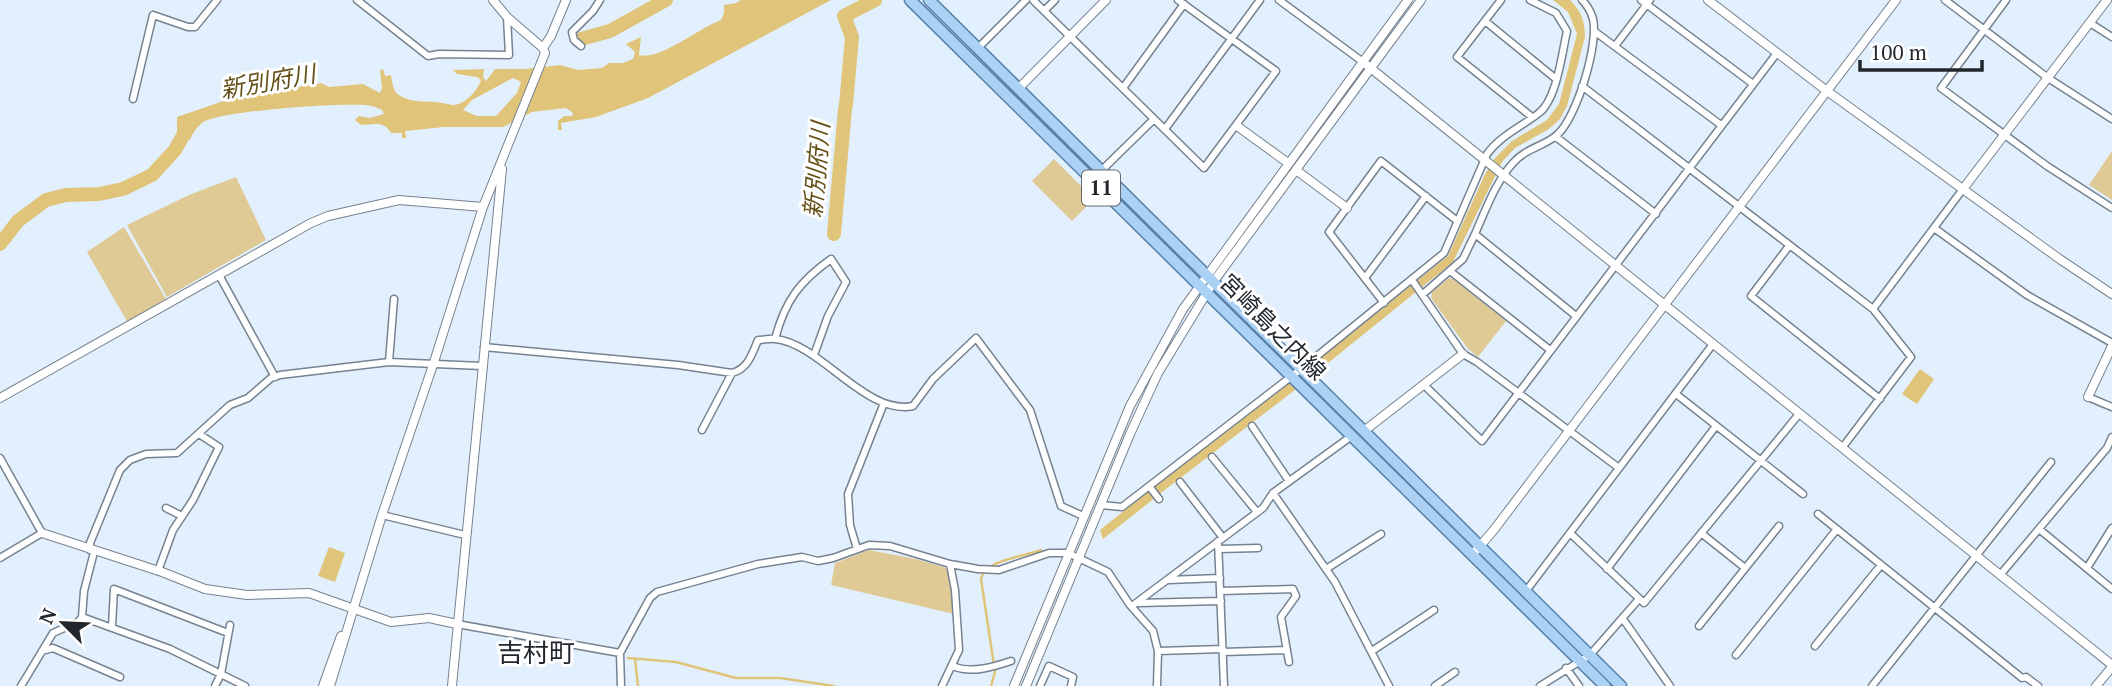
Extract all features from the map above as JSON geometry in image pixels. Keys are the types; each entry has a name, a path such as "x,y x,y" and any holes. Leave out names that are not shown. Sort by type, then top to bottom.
{"main road":[{"name":"宮崎島之内線","path":"910,0 1204,289 1301,376"},
{"name":"宮崎島之内線","path":"929,0 1210,278 1301,376 1476,551 1605,686"},
{"name":"宮崎島之内線","path":"1476,551 1525,591 1621,686"}],"street":[{"path":"133,99 153,15 195,27 217,0"},
{"path":"357,0 428,56 509,55 508,17"},
{"path":"494,0 508,17 544,50"},
{"path":"330,686 382,515 483,207 566,0"},
{"path":"581,46 574,40 572,32 600,0"},
{"path":"978,48 1026,0"},
{"path":"1033,0 1204,169 1276,71 1181,2 1123,88"},
{"path":"1044,11 1055,0"},
{"path":"1019,88 1106,0"},
{"path":"1165,129 1259,0"},
{"path":"1279,0 1371,68 2112,666 2096,686"},
{"path":"1026,686 1158,373 1210,278 1288,163 1408,0"},
{"path":"1210,278 1296,170 1420,0"},
{"path":"1501,0 1457,57 1532,117"},
{"path":"1101,505 1122,507 1301,376 1444,253 1456,220 1494,145 1538,114 1547,104 1556,79 1567,31 1556,13 1530,0"},
{"path":"1422,292 1463,258 1502,173 1524,152 1556,136 1569,121 1582,86 1594,31 1593,18 1583,0"},
{"path":"1708,0 1827,91 2060,260 2112,294"},
{"path":"1476,551 1896,0"},
{"path":"1945,0 2048,78 2112,119"},
{"path":"2006,0 1941,88 2004,135 2112,208"},
{"path":"1873,309 2107,0"},
{"path":"1615,46 1646,1 1753,84"},
{"path":"1485,21 1556,79"},
{"path":"2090,23 2112,37"},
{"path":"1594,31 1721,125"},
{"path":"1424,385 1482,441 1777,53"},
{"path":"1582,86 1873,309 1911,357 1842,448"},
{"path":"1102,170 1154,119"},
{"path":"1237,126 1288,163"},
{"path":"1556,136 1656,214"},
{"path":"452,686 503,159"},
{"path":"1384,303 1329,232 1381,161 1456,220"},
{"path":"1296,170 1347,208"},
{"path":"1365,278 1426,196"},
{"path":"0,398 311,223 328,216 399,200 483,207"},
{"path":"1934,228 2027,295 2112,345 2088,397 2112,407"},
{"path":"1475,234 1576,316"},
{"path":"1789,246 1751,296 1880,399"},
{"path":"775,339 780,318 802,281 831,259 846,282 828,316 814,355"},
{"path":"1450,271 1550,350"},
{"path":"219,275 275,377"},
{"path":"1412,280 1463,354 1619,468"},
{"path":"1014,686 1130,405 1183,309 1204,289"},
{"path":"389,362 394,299"},
{"path":"484,347 678,365 732,373 740,371 748,363 758,340 775,339 814,355 837,374 884,403 905,408 913,406 933,379 976,338 1030,410 1061,506 1083,516"},
{"path":"1525,591 1713,344"},
{"path":"1134,604 1220,543 1257,512 1273,493 1463,354"},
{"path":"21,686 53,632 78,622 82,617 92,551 90,543 120,470 130,460 146,454 177,453 230,405 248,398 275,377 389,362 482,366"},
{"path":"702,430 732,373"},
{"path":"1676,394 1803,494"},
{"path":"857,549 850,525 848,494 884,403"},
{"path":"1570,533 1644,603 1799,414"},
{"path":"1252,426 1289,481"},
{"path":"1607,569 1716,426"},
{"path":"158,571 173,530 219,447 199,434"},
{"path":"2000,575 2107,448 2112,437"},
{"path":"1212,457 1257,512"},
{"path":"0,458 42,533 205,589 247,594 310,593 391,622 429,618 620,653"},
{"path":"1872,686 2051,462"},
{"path":"1180,482 1220,543 1224,686"},
{"path":"1149,486 1159,499"},
{"path":"1273,493 1326,569 1389,686"},
{"path":"166,508 182,516"},
{"path":"1818,514 2022,678 2026,677 2038,686"},
{"path":"382,515 465,536"},
{"path":"1699,626 1779,526"},
{"path":"2087,568 2112,528"},
{"path":"1736,655 1837,529"},
{"path":"2039,529 2112,589"},
{"path":"0,558 42,533"},
{"path":"1701,533 1745,568"},
{"path":"1326,569 1381,534"},
{"path":"1220,543 1258,548"},
{"path":"621,686 620,653 650,598 663,590 758,564 802,557 818,561 846,555 869,545 890,546 950,565 999,570 1049,552 1068,553 1108,572 1153,631 1158,651 1157,686"},
{"path":"942,686 959,649 955,590 950,565"},
{"path":"1815,646 1881,565"},
{"path":"1166,580 1220,578"},
{"path":"111,627 114,589 228,633"},
{"path":"1221,591 1293,589 1296,596 1281,617 1289,662"},
{"path":"1540,686 1590,655 1639,599"},
{"path":"1134,604 1221,601"},
{"path":"323,686 353,608"},
{"path":"1372,651 1434,610"},
{"path":"82,617 170,649 243,686"},
{"path":"1623,619 1670,686"},
{"path":"215,686 221,674 230,625"},
{"path":"42,651 54,649 120,677"},
{"path":"1158,651 1287,650"},
{"path":"953,666 971,669 994,667 1011,661"},
{"path":"1040,686 1049,666 1073,677 1071,686"},
{"path":"1566,668 1579,686"},
{"path":"1435,686 1455,672"},
{"path":"2016,686 2022,678"}],"shaded area":[{"path":"741,0 831,0 648,98 596,117 561,123 562,130 558,130 558,121 564,116 572,116 573,113 566,108 532,112 503,127 444,127 405,131 406,138 402,138 402,133 391,133 385,126 361,125 355,120 359,116 370,118 384,114 382,110 372,106 339,105 231,115 202,123 190,140 177,134 177,117 232,98 321,83 329,87 363,84 380,93 380,70 383,69 385,76 391,75 397,94 404,98 458,104 470,96 481,80 457,74 453,70 484,69 483,77 486,81 495,69 560,65 578,70 602,68 609,63 623,63 633,59 635,52 626,44 641,37 639,55 648,56 669,48 721,20 724,5","holes":["513,78 521,82 517,93 496,116 477,116 463,110 472,100"]},
{"path":"1553,0 1570,0 1580,12 1584,26 1585,37 1567,106 1560,119 1549,129 1515,148 1502,162 1453,262 1291,393 1157,496 1152,489 1448,256 1495,158 1512,141 1547,120 1559,104 1577,34 1568,12"},
{"path":"2112,151 2112,200 2089,185"},
{"path":"1054,159 1087,192 1086,207 1072,221 1032,181"},
{"path":"236,177 266,240 167,297 127,225 189,195"},
{"path":"124,227 166,299 128,323 87,252"},
{"path":"1449,278 1506,321 1478,357 1468,349 1431,298 1432,292"},
{"path":"1920,369 1934,379 1917,404 1902,394"},
{"path":"1150,490 1156,497 1103,539 1100,530"},
{"path":"329,547 345,553 335,582 318,576"},
{"path":"869,550 946,568 951,582 954,614 831,585 835,563"}],"waterway":[{"name":"新別府川","path":"581,39 610,31 666,0"},
{"name":"新別府川","path":"846,105 852,37 844,16 875,0"},
{"name":"新別府川","path":"834,234 845,109"},
{"name":"新別府川","path":"0,244 18,221 46,200 66,195 99,194 123,189 152,175 175,150 190,123"},
{"path":"991,686 995,672 981,579 989,567 997,563 1041,550"},
{"path":"628,658 676,662 736,678 780,678 834,686"},
{"path":"635,659 638,686"}],"district":[{"name":"吉村町","path":"536,653"}]}
